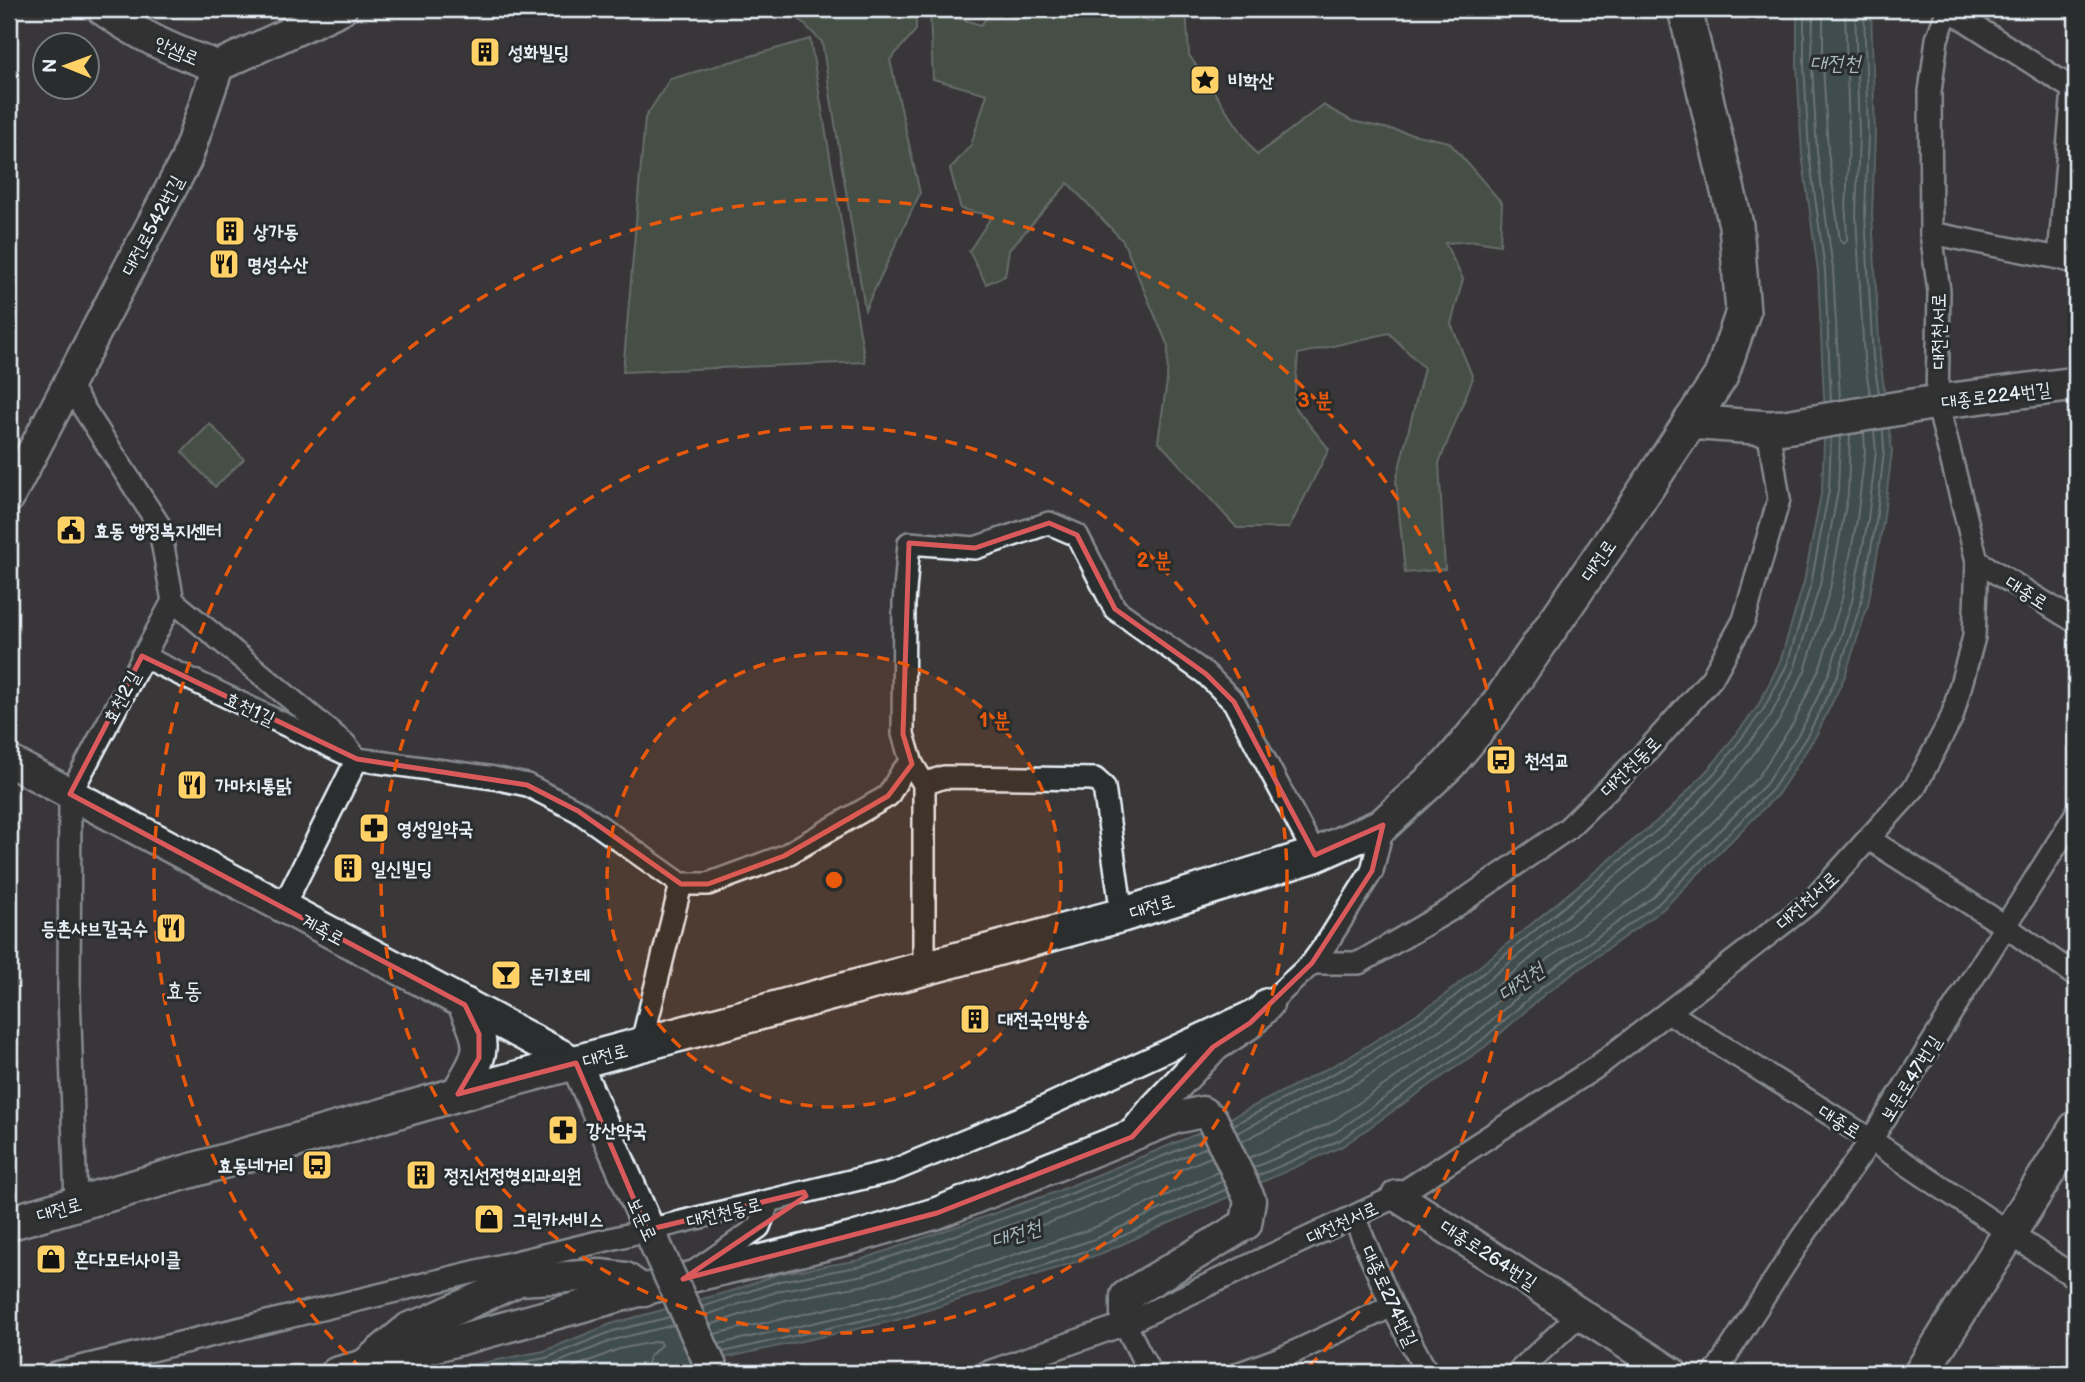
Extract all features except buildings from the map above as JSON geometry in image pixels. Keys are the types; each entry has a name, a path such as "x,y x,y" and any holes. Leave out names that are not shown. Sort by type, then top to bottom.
{"main road":[{"name":"안샘로","path":"102,9 178,54 218,66"},
{"path":"218,66 341,9"},
{"name":"대전로","path":"9,1223 458,1094 1122,915 1315,855 1383,825 1449,764 1491,714 1721,376 1743,312 1736,225 1685,9"},
{"name":"대전로542번길","path":"9,497 186,160 218,66"},
{"name":"대종로224번길","path":"1776,428 2076,384"},
{"path":"1690,422 1776,428"},
{"name":"계족로","path":"9,761 576,1063"},
{"path":"458,1094 479,1058 479,1034 465,1004"},
{"path":"1132,1137 1154,1108 1197,1061 1250,1023 1268,1004"},
{"name":"보문로","path":"576,1063 648,1230 714,1373"},
{"path":"349,1370 683,1279 852,1238 937,1213 1192,1112 1202,1111 1212,1119 1247,1192 1250,1200 1246,1224 1126,1296 1126,1324"},
{"path":"1921,1373 2076,1128"},
{"name":"대종로264번길","path":"1397,1196 1672,1373"},
{"path":"349,1370 409,1328 429,1321 516,1271 625,1278 644,1291"}],"street":[{"path":"1931,233 2067,261 2075,88 1948,9"},
{"name":"대전천서로","path":"986,1373 1126,1324 1397,1196 1595,1068 1812,901 1915,788 1952,717 1974,638 1977,561 1926,404 1939,291 1931,233 1930,92 1937,39 1948,9"},
{"path":"68,384 159,525 173,601 345,744 358,759 283,907"},
{"name":"대전천동로","path":"1312,963 1359,963 1450,910 1567,829 1647,751 1712,678 1744,621 1779,499 1776,428"},
{"path":"924,969 924,784 912,764 903,734 904,603 909,543 975,548 1049,523 1077,535 1115,609 1206,674 1234,702 1315,855"},
{"name":"대종로","path":"1977,561 2076,622"},
{"name":"효천2길","path":"70,794 173,601"},
{"name":"효천1길","path":"142,656 358,759 527,785 578,811 681,884"},
{"path":"641,1046 681,884 708,884 784,856 888,796 902,772 912,764"},
{"path":"924,784 944,777 1095,779 1104,787 1122,915"},
{"path":"70,794 69,992 76,1204"},
{"name":"보문로47번길","path":"1715,1373 1801,1240 1871,1140 2076,814"},
{"name":"대전천동로","path":"56,1373 516,1271 648,1230 892,1171 1023,1117 1268,1004 1312,963 1372,871 1383,825"},
{"path":"1869,839 2005,926 2076,976"},
{"name":"대종로","path":"1668,1012 1871,1140 2076,1279"},
{"path":"683,1279 759,1227 769,1201"},
{"name":"대종로274번길","path":"1354,1217 1392,1306 1427,1373"},
{"path":"1240,1373 1286,1356 1392,1306"},
{"path":"1517,1373 1581,1313"},
{"path":"1126,1324 1150,1373"}],"highlighted area":[{"path":"1049,523 1077,535 1115,609 1206,674 1234,702 1315,855 1383,825 1372,871 1312,963 1250,1023 1213,1047 1132,1137 937,1213 683,1279 806,1196 804,1192 647,1230 576,1063 458,1094 479,1058 479,1034 465,1005 70,794 142,656 357,759 527,785 578,811 681,884 708,884 784,856 888,796 912,764 903,734 909,543 975,548"}],"shaded area":[{"path":"152,9 230,9 192,23"}],"green space":[{"path":"817,9 916,9 916,30 890,60 920,193 865,310 822,42 796,16"},
{"path":"993,9 1120,9 1151,22 1160,9 1186,9 1189,55 1257,155 1323,105 1352,121 1449,142 1502,203 1500,245 1475,241 1445,243 1463,279 1451,324 1473,378 1439,463 1445,569 1405,573 1396,481 1424,368 1389,333 1298,354 1294,406 1329,449 1289,528 1237,528 1158,441 1167,381 1168,346 1123,241 1068,183 1009,250 1005,276 986,284 969,251 992,216 961,209 950,169 971,145 987,94 933,79 930,14 955,17 981,25"},
{"path":"810,39 865,362 623,372 645,118 670,79"},
{"path":"210,424 244,459 215,487 182,452"}],"water":[{"name":"대전천","path":"1797,9 1871,9 1875,135 1872,214 1880,358 1892,451 1883,523 1868,605 1845,676 1817,734 1778,794 1663,909 1546,993 1486,1046 1343,1146 1100,1254 897,1320 656,1373 431,1373 544,1351 611,1324 735,1290 778,1274 860,1260 1053,1193 1207,1130 1348,1058 1440,999 1669,811 1713,764 1758,706 1780,662 1804,582 1822,489 1825,418 1818,271 1802,154"}],"place":[{"name":"성화빌딩","path":"485,52"},
{"name":"비학산","path":"1205,80"},
{"name":"상가동","path":"230,231"},
{"name":"명성수산","path":"224,264"},
{"name":"효동 행정복지센터","path":"71,530"},
{"name":"천석교","path":"1501,760"},
{"name":"가마치통닭","path":"192,785"},
{"name":"영성일약국","path":"374,828"},
{"name":"일신빌딩","path":"348,868"},
{"name":"등촌샤브칼국수","path":"171,928"},
{"name":"돈키호테","path":"506,975"},
{"name":"대전국악방송","path":"975,1019"},
{"name":"강산약국","path":"563,1130"},
{"name":"효동네거리","path":"317,1165"},
{"name":"정진선정형외과의원","path":"421,1175"},
{"name":"그린카서비스","path":"489,1219"},
{"name":"혼다모터사이클","path":"51,1259"}],"district":[{"name":"효동","path":"184,990"}]}
